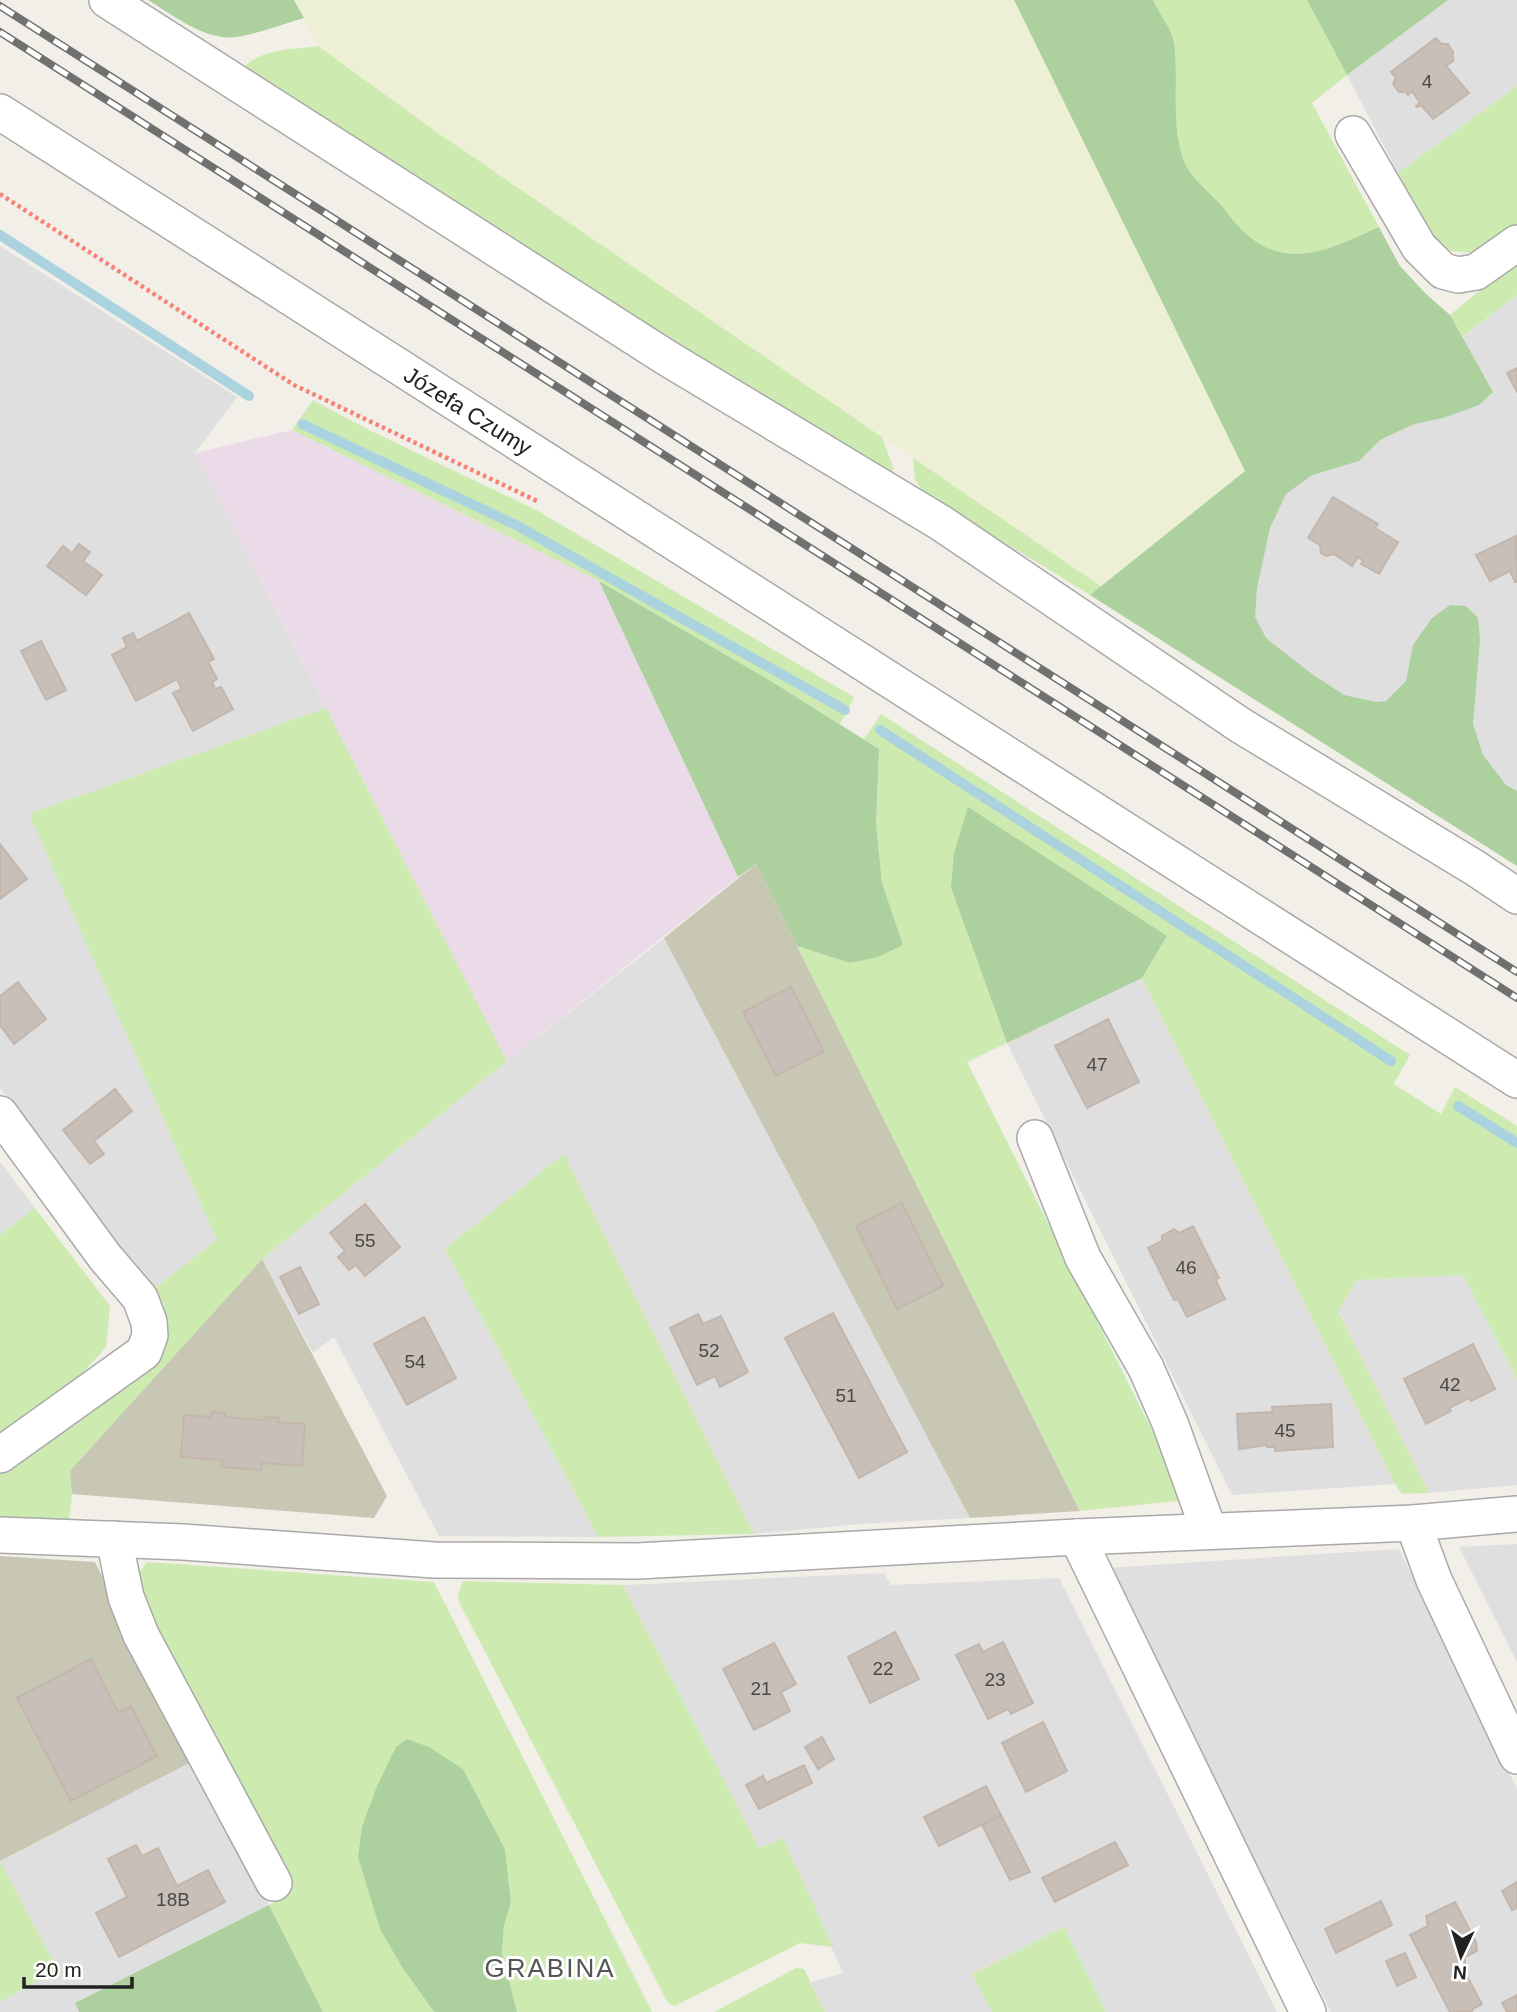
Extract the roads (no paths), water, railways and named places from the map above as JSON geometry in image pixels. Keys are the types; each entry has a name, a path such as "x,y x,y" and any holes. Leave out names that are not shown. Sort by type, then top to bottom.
{"street":[{"path":"107,0 667,358 941,523 1240,725 1517,896"},
{"name":"Józefa Czumy","path":"0,112 1517,1080"},
{"path":"1353,134 1419,247 1443,271 1458,275 1476,272 1517,243"},
{"path":"0,1114 105,1258 140,1297 149,1322 150,1335 144,1352 0,1455"},
{"path":"1035,1138 1083,1258 1146,1368 1170,1423 1209,1531"},
{"path":"0,1535 197,1543 434,1560 638,1561 1077,1537 1413,1523 1517,1514"},
{"path":"1413,1523 1434,1580 1517,1756"},
{"path":"1077,1537 1308,2012"},
{"path":"114,1539 126,1597 141,1635 274,1883"}],"waterway":[{"path":"0,235 249,396"},
{"path":"302,424 516,525 845,710"},
{"path":"880,730 1391,1061"},
{"path":"1458,1106 1517,1143"}],"railway":[{"path":"0,6 1517,972"},
{"path":"0,32 1517,998"}],"district":[{"name":"GRABINA","path":"550,1968"}]}
